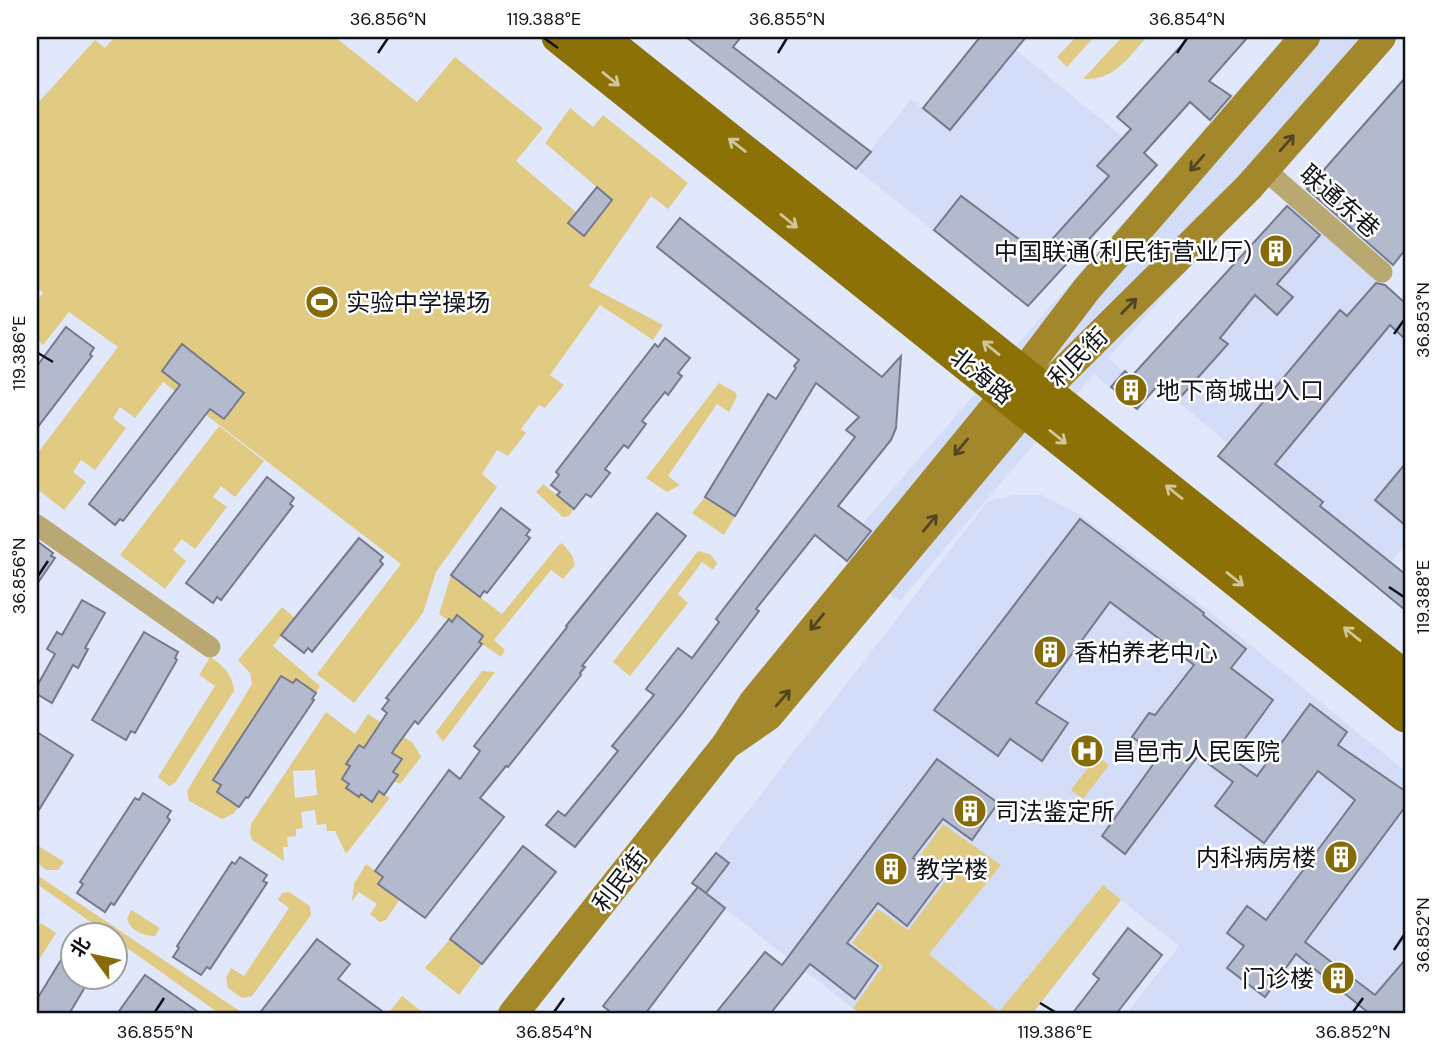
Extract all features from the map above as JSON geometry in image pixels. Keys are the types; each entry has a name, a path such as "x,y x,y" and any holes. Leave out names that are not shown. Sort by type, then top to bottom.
{"main road":[{"name":"北海路","path":"558,37 1405,677"},
{"name":"北海路","path":"601,37 1025,391 1405,716"},
{"name":"利民街","path":"1025,391 1086,290 1305,37"},
{"name":"利民街","path":"513,1014 726,745 752,703 1025,391 1264,169 1381,37"}],"street":[{"name":"联通东巷","path":"1264,169 1382,272"},
{"path":"37,525 210,647"}],"shaded area":[{"name":"实验中学操场","path":"115,37 335,37 417,102 455,57 543,128 516,161 576,212 568,223 584,236 612,200 545,143 570,108 593,127 603,115 688,183 668,209 651,196 589,286 663,325 653,340 600,305 550,375 564,385 545,408 539,405 521,429 526,433 508,456 497,450 482,474 497,487 436,572 423,613 354,703 317,674 401,564 163,382 135,418 120,407 113,418 126,428 95,470 81,460 73,472 86,482 64,510 37,489 37,454 118,347 69,312 43,345 37,339 37,301 43,293 37,287 37,104 95,40 105,48"},
{"path":"1076,37 1094,37 1067,67 1057,57"},
{"path":"1122,37 1147,37 1120,67 1094,79 1083,79"},
{"path":"1284,37 1398,37 1108,358 1150,394 1137,409 1094,374 900,601 837,553"},
{"path":"1015,49 1157,165 1028,306 856,169 911,99 950,130"},
{"path":"1292,201 1405,303 1405,545 1373,584 1218,456 1227,443 1139,369"},
{"path":"719,383 737,396 729,412 717,404 668,476 680,485 667,492 646,478"},
{"path":"219,426 264,461 235,497 221,486 213,497 227,507 195,549 182,539 173,550 186,561 165,589 120,555"},
{"path":"543,484 574,509 569,516 563,517 536,492"},
{"name":"昌邑市人民医院","path":"1014,495 1042,495 1082,516 1195,600 1405,771 1405,1014 1126,1014 1179,946 1121,900 1032,1014 860,1014 692,883 988,501"},
{"path":"705,497 735,516 724,535 692,513"},
{"path":"562,543 572,555 575,565 563,579 551,570 494,640 505,650 501,657 439,614 451,575 502,614"},
{"path":"698,551 710,554 717,563 713,570 702,562 678,594 688,603 630,676 613,662"},
{"path":"282,607 295,618 273,646 320,686 316,693 297,679 293,683 281,676 213,780 221,785 217,792 239,807 233,814 222,819 189,801 187,791 252,684 250,673 238,660"},
{"path":"210,657 227,671 234,691 175,783 169,786 158,777 215,686 199,675"},
{"path":"482,671 495,672 443,742 436,732"},
{"path":"326,712 355,734 368,714 413,743 421,757 400,784 394,781 398,775 393,772 401,759 392,753 395,748 373,736 347,764 350,766 342,779 349,784 346,788 359,797 361,794 372,801 379,791 390,798 346,854 335,831 327,831 326,824 317,825 315,810 301,812 303,828 296,829 296,836 287,837 288,847 283,847 284,861 252,840 251,824","holes":["315,770 317,795 295,798 293,771"]},
{"path":"1097,756 1109,765 1083,799 1071,790"},
{"path":"943,824 1001,865 929,954 999,1012 1103,885 1121,900 1032,1014 861,1014 853,1008 883,966 852,943 878,909 908,930 947,879 919,857"},
{"path":"37,845 64,862 58,870 46,870 37,863"},
{"path":"366,864 383,877 379,884 400,899 386,920 380,922 370,914 377,904 359,892 352,901 354,884"},
{"path":"37,875 107,922 91,922 37,884"},
{"path":"289,892 310,906 311,915 252,996 242,998 228,988 226,978 231,968 244,976 289,908 278,900 282,893"},
{"path":"131,910 160,928 155,936 142,934 131,927 127,919"},
{"path":"41,923 56,933 37,963 37,930"},
{"path":"130,937 244,1014 220,1014 130,950"},
{"path":"450,939 482,964 459,995 425,968"},
{"path":"402,996 425,1014 394,1014 390,1011"}],"building":[{"path":"686,37 741,37 733,47 871,152 856,169"},
{"path":"980,37 1026,37 950,130 923,108"},
{"path":"1189,37 1248,37 1209,81 1231,96 1210,120 1190,102 1144,153 1157,165 1028,306 934,230 961,196 1039,254 1109,176 1097,166 1131,129 1117,117"},
{"path":"1405,78 1405,250 1393,265 1307,189"},
{"path":"597,187 612,200 584,236 568,223"},
{"path":"1287,206 1320,235 1277,284 1293,297 1277,315 1255,295 1220,338 1228,344 1177,401 1158,385 1137,409 1111,387 1125,371 1131,377"},
{"path":"680,218 882,377 901,356 896,428 891,440 838,506 871,531 847,561 815,535 756,609 759,611 681,715 575,847 546,825 558,811 565,816 618,751 612,746 654,695 646,689 678,648 692,658 719,622 716,619 855,437 846,430 859,417 816,383 735,516 705,497 768,394 776,399 799,360 657,247"},
{"path":"1376,283 1385,285 1405,303 1405,339 1390,325 1275,464 1323,502 1320,506 1405,574 1405,610 1218,456 1340,310 1347,316"},
{"path":"66,327 94,348 90,354 92,356 37,428 37,366"},
{"path":"665,338 690,358 678,373 682,376 668,395 665,392 642,421 646,424 628,448 624,445 605,469 610,473 591,497 586,494 574,509 557,495 560,492 551,485 559,475 556,472 655,344 658,347"},
{"path":"182,344 244,393 224,419 210,409 123,521 120,519 115,525 89,504 180,385 162,371"},
{"path":"1405,464 1405,525 1375,500"},
{"path":"267,477 294,498 290,504 293,506 221,600 217,597 213,603 186,583"},
{"path":"501,508 530,530 526,535 530,538 487,593 484,591 480,597 451,575"},
{"path":"657,513 686,536 582,666 585,667 581,675 480,798 504,817 425,918 378,884 383,877 375,871 449,770 460,779 480,751 474,746"},
{"path":"1080,519 1204,613 1203,615 1246,649 1231,668 1273,700 1231,758 1257,776 1310,704 1347,732 1338,745 1405,791 1405,807 1305,942 1375,995 1405,960 1405,1014 1370,1014 1296,954 1265,997 1227,968 1244,946 1227,933 1247,906 1266,920 1355,800 1318,771 1264,843 1215,806 1233,782 1198,756 1125,854 1102,836 1159,756 1132,737 1149,713 1155,715 1194,665 1110,602 1036,703 1068,723 1042,761 1010,739 998,756 934,710"},
{"path":"359,538 383,557 380,561 383,564 312,652 308,648 304,653 281,635"},
{"path":"37,541 53,553 51,556 55,558 37,584"},
{"path":"82,600 105,613 85,648 88,649 78,668 73,665 52,703 37,694 37,686 55,654 47,649 57,632 62,635"},
{"path":"457,615 483,636 479,642 482,644 418,724 415,721 395,748 392,753 402,759 393,772 398,775 384,795 379,791 372,802 361,794 359,797 346,788 349,784 342,779 350,766 346,764 359,745 364,748 387,713 382,709 389,700 386,698 449,619 452,622"},
{"path":"144,632 178,652 175,658 177,660 135,733 131,731 126,740 92,720"},
{"path":"281,676 293,683 296,679 316,693 312,699 314,700 248,798 246,797 239,807 217,792 221,785 213,780"},
{"path":"37,732 73,755 37,813"},
{"name":"教学楼","path":"937,759 998,803 972,840 943,819 913,858 942,879 907,926 878,903 847,943 878,966 855,999 810,964 770,1014 715,1014 765,952 782,965"},
{"path":"143,793 171,811 167,817 170,820 114,905 111,903 105,912 77,893 83,884 80,882 135,798 139,800"},
{"path":"523,846 556,872 482,964 450,939"},
{"path":"716,853 729,863 706,893 692,883"},
{"path":"240,857 267,875 263,881 267,883 210,969 207,967 201,975 173,957 179,948 177,946 232,862 235,864"},
{"path":"698,887 725,908 645,1014 613,1014 603,1006"},
{"path":"1128,928 1162,955 1116,1014 1072,1014 1099,979 1093,974"},
{"path":"317,939 350,964 338,979 386,1014 259,1014"},
{"path":"60,962 60,992 82,992 69,1014 37,1014 37,999"},
{"path":"145,975 201,1014 117,1014"}],"place":[{"name":"中国联通(利民街营业厅)","path":"1276,251"},
{"name":"实验中学操场","path":"322,302"},
{"name":"地下商城出入口","path":"1131,390"},
{"name":"香柏养老中心","path":"1050,652"},
{"name":"昌邑市人民医院","path":"1087,751"},
{"name":"司法鉴定所","path":"970,811"},
{"name":"内科病房楼","path":"1341,857"},
{"name":"教学楼","path":"891,869"},
{"name":"门诊楼","path":"1338,978"}]}
